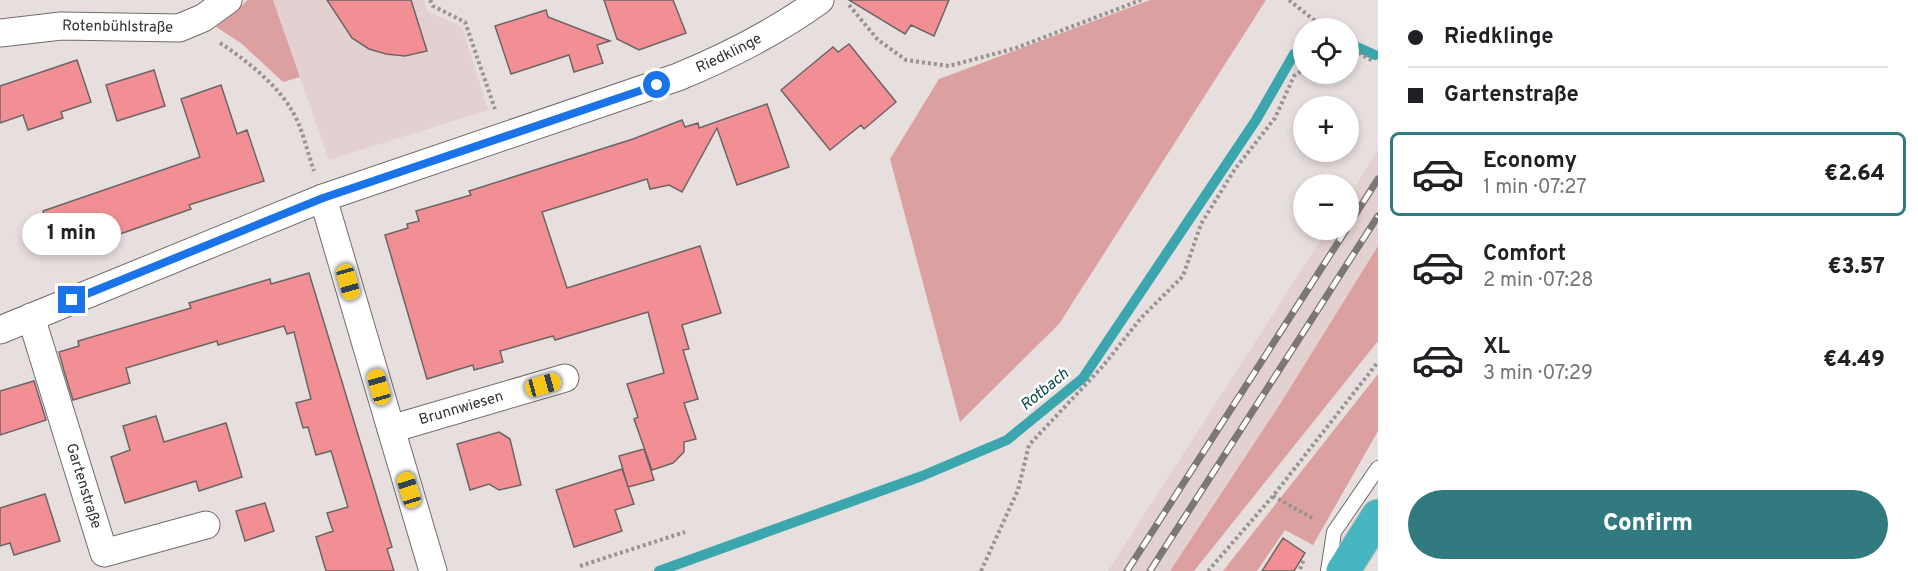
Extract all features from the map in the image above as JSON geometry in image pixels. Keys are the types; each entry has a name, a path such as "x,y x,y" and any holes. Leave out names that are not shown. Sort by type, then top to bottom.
{"highway":[{"path":"1343,571 1378,516"}],"street":[{"name":"Rotenbühlstraße","path":"0,33 61,26 178,28 203,18 228,0"},
{"name":"Riedklinge","path":"323,198 504,138 726,58 790,22 820,0"},
{"path":"0,330 323,198 433,571"},
{"name":"Gartenstraße","path":"31,316 104,553 206,525"},
{"name":"Brunnwiesen","path":"391,429 565,378"}],"lane":[{"path":"1328,571 1334,532 1378,468"}],"path":[{"path":"430,0 433,6 465,22 504,138"},
{"path":"845,0 878,40 906,60 949,66 1016,48 1141,0"},
{"path":"1289,0 1312,18"},
{"path":"219,43 233,51 276,90 292,110 323,198"},
{"path":"1359,53 1373,61"},
{"path":"981,571 1018,490 1029,445 1103,366 1141,318 1183,276 1201,224 1235,169 1275,118 1293,78"},
{"path":"1208,571 1273,496 1378,362"},
{"path":"1273,496 1319,522"},
{"path":"580,566 685,532"}],"shaded area":[{"path":"248,0 273,0 300,77 283,82 241,43 216,27"},
{"path":"273,0 424,0 427,11 462,27 488,110 329,160"},
{"path":"1150,0 1266,0 1059,324 960,422 890,159 939,79"},
{"path":"1378,150 1378,246 1282,401 1170,571 1108,571 1321,240 1359,240 1359,180"},
{"path":"1378,246 1378,341 1194,571 1170,571 1282,401"},
{"path":"1378,374 1378,431 1313,545 1285,530 1257,571 1223,571"}],"building":[{"path":"327,0 411,0 427,51 405,56 369,49 352,38"},
{"path":"604,0 673,0 686,33 639,50 617,39"},
{"path":"849,0 949,0 934,36 911,25 905,34"},
{"path":"546,10 548,17 610,41 597,45 603,63 574,72 569,55 511,74 495,26"},
{"path":"849,44 896,102 864,129 861,125 830,150 781,90 833,47 838,52"},
{"path":"77,60 91,102 61,112 63,118 28,130 23,115 0,123 0,86"},
{"path":"154,70 165,106 117,121 106,85"},
{"path":"221,85 237,134 247,130 264,181 189,205 191,209 103,240 101,234 55,249 43,211 200,157 181,99"},
{"path":"767,104 789,167 737,185 717,128 682,192 669,185 650,189 647,179 542,212 567,288 700,246 721,313 682,325 689,349 683,350 698,399 684,403 696,439 684,442 684,452 673,463 652,470 634,419 638,417 627,384 664,373 648,312 555,340 553,336 500,351 503,362 474,370 473,365 427,379 385,235 408,228 407,224 419,221 416,211 471,195 469,191 633,139 682,120 685,127 698,123 699,128"},
{"path":"309,273 392,547 387,549 394,571 326,571 316,537 333,531 327,513 348,507 331,451 316,455 308,427 303,428 296,403 311,399 294,332 287,334 284,326 218,345 217,341 126,368 130,383 73,400 64,371 59,352 79,346 78,341 191,308 189,303 270,279 271,284"},
{"path":"34,381 46,420 0,435 0,391"},
{"path":"156,416 164,442 226,423 242,477 199,491 196,481 125,503 111,457 130,450 123,426"},
{"path":"499,432 510,439 521,485 499,490 489,484 470,490 457,444"},
{"path":"644,449 654,480 628,487 619,456"},
{"path":"622,469 634,504 615,510 622,531 574,547 556,490"},
{"path":"45,494 60,541 14,555 10,543 0,546 0,508"},
{"path":"265,503 274,531 245,541 236,511"},
{"path":"1283,538 1305,553 1294,571 1262,571"}],"waterway":[{"name":"Rotbach","path":"1359,48 1375,55"},
{"name":"Rotbach","path":"659,571 922,476 1007,440 1083,378 1256,120 1293,56"}],"railway":[{"path":"1359,209 1378,179"},
{"path":"1150,571 1378,216"},
{"path":"1127,571 1340,240"}],"route":[{"path":"72,300 323,198 657,85"}]}
